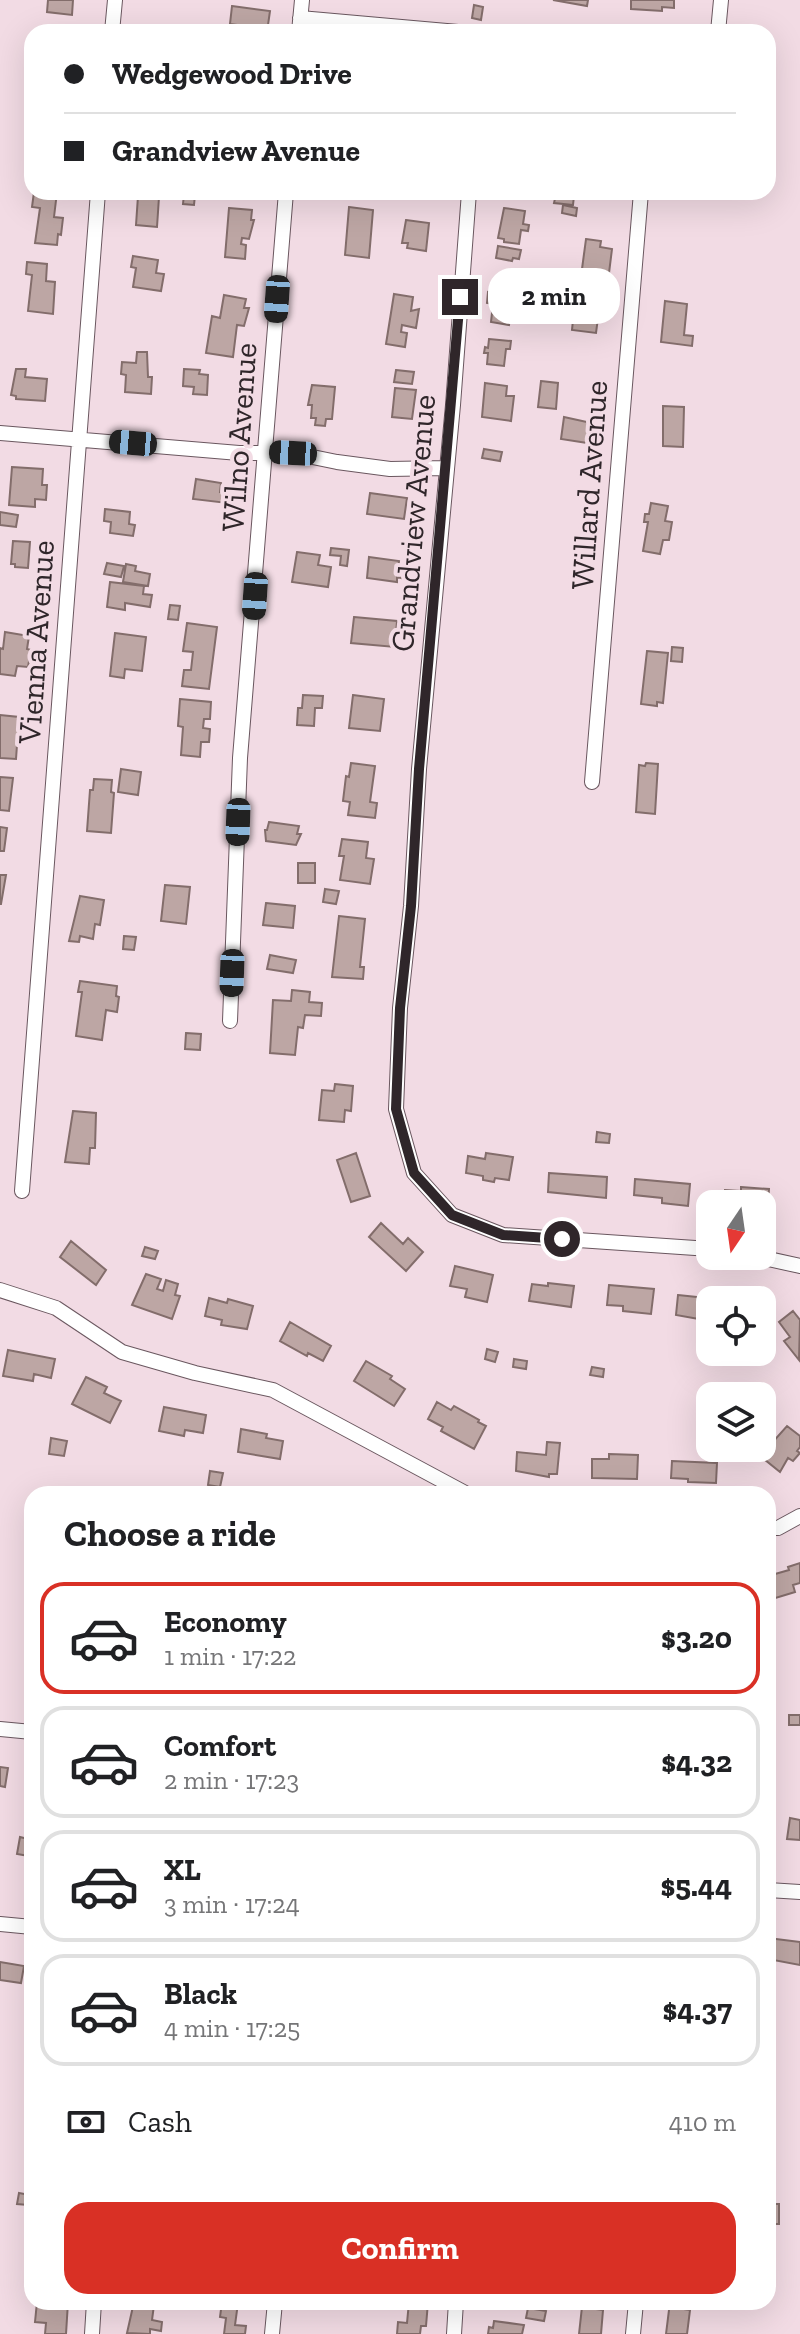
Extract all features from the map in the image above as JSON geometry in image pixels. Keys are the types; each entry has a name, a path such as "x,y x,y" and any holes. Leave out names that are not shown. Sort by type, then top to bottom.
{"street":[{"path":"113,24 115,0"},
{"path":"300,24 302,0"},
{"path":"719,24 721,0"},
{"name":"Vienna Avenue","path":"22,1191 97,200"},
{"name":"Wilno Avenue","path":"230,1021 240,758 285,200"},
{"name":"Grandview Avenue","path":"468,200 419,769 411,906 400,1008 396,1109 414,1173 452,1215 503,1235 696,1248"},
{"name":"Willard Avenue","path":"592,782 640,200"},
{"path":"0,433 239,453 293,453 390,469 446,468"},
{"path":"776,1261 800,1266"},
{"path":"0,1290 56,1308 122,1352 195,1373 273,1390 452,1486"},
{"path":"776,1528 800,1516"},
{"path":"0,1729 24,1731"},
{"path":"776,1890 800,1892"},
{"path":"0,1924 24,1926"},
{"path":"92,2334 94,2310"},
{"path":"272,2334 274,2310"},
{"path":"454,2334 456,2310"},
{"path":"633,2334 635,2310"}],"building":[{"path":"48,0 73,0 72,15 47,12"},
{"path":"553,0 588,0 587,6"},
{"path":"631,0 674,0 674,8 662,7 662,11 631,9"},
{"path":"474,5 483,7 481,20 472,18"},
{"path":"232,6 270,11 268,24 230,24"},
{"path":"33,200 56,200 54,217 63,218 57,245 35,243 40,208 32,207"},
{"path":"138,200 159,200 157,227 136,225"},
{"path":"183,200 194,200 194,205 183,204"},
{"path":"555,200 574,200 573,205 554,203"},
{"path":"563,205 577,208 576,216 562,213"},
{"path":"349,207 373,210 369,258 345,255"},
{"path":"229,208 252,210 251,220 254,220 249,239 242,238 241,244 246,245 245,259 225,257"},
{"path":"504,208 525,211 523,224 529,225 528,231 521,230 519,244 498,238"},
{"path":"406,220 429,223 426,251 407,248 408,243 402,243"},
{"path":"586,239 601,241 600,247 612,249 609,273 582,269"},
{"path":"498,246 521,250 519,259 496,258"},
{"path":"133,256 158,260 156,273 164,274 161,291 133,287 136,268 131,267"},
{"path":"27,262 47,264 46,281 55,282 53,314 28,311 32,275 26,274"},
{"path":"549,285 559,286 557,299 548,298"},
{"path":"495,286 517,288 517,294 513,293 509,325 491,322 493,304 487,303 488,292 494,293"},
{"path":"394,294 413,297 411,311 419,309 416,328 402,325 401,332 407,333 405,347 386,344"},
{"path":"224,295 246,299 244,308 249,308 244,326 237,325 233,357 206,353 212,316 220,318"},
{"path":"575,300 600,303 596,333 572,330"},
{"path":"665,301 687,304 684,335 693,336 692,346 661,342"},
{"path":"489,339 511,341 510,349 506,349 504,366 487,364 488,353 484,353"},
{"path":"137,352 147,352 148,377 152,377 151,394 125,392 126,375 121,374 122,362 136,363"},
{"path":"16,369 26,369 25,377 47,379 45,401 16,399 11,395"},
{"path":"184,369 200,370 199,374 208,375 207,395 193,394 194,387 183,386"},
{"path":"396,370 414,372 412,384 394,382"},
{"path":"541,381 558,383 556,409 538,407"},
{"path":"485,383 507,386 506,396 514,396 511,421 482,417"},
{"path":"312,385 335,387 332,419 326,419 325,426 315,425 316,418 311,418 312,405 308,405"},
{"path":"395,388 416,390 412,419 392,417"},
{"path":"663,406 684,407 683,447 663,446"},
{"path":"564,417 596,424 594,444 561,439"},
{"path":"484,449 502,452 500,461 482,458"},
{"path":"12,467 43,469 42,485 47,485 46,500 35,499 35,507 9,505"},
{"path":"196,479 221,483 220,492 229,493 227,503 193,499"},
{"path":"370,493 407,498 404,519 367,514"},
{"path":"651,503 668,506 665,521 672,522 669,540 663,540 660,554 643,551 648,522 644,522 645,514 649,514"},
{"path":"105,509 130,512 129,524 135,525 133,536 110,533 111,522 104,521"},
{"path":"0,512 18,515 16,527 0,525"},
{"path":"13,541 30,542 28,568 11,564"},
{"path":"331,548 349,550 347,566 340,565 341,556 330,555"},
{"path":"297,552 320,555 318,565 331,567 328,587 292,582"},
{"path":"369,557 399,561 401,578 397,577 397,582 367,578"},
{"path":"107,563 124,566 121,577 104,574"},
{"path":"126,564 136,566 135,571 150,574 148,586 123,582"},
{"path":"110,582 144,586 143,594 152,595 150,607 125,603 125,610 107,607"},
{"path":"170,605 180,606 178,620 168,619"},
{"path":"354,617 397,621 395,647 351,643"},
{"path":"187,623 217,627 209,689 182,686 184,670 191,670 193,652 183,651"},
{"path":"5,632 29,636 27,649 31,650 28,667 17,666 15,676 0,674 0,648 3,649"},
{"path":"115,633 146,637 142,671 125,669 124,678 110,676"},
{"path":"672,647 683,648 682,662 671,661"},
{"path":"647,651 668,653 663,703 657,702 657,706 641,704"},
{"path":"303,695 323,696 322,708 315,708 314,726 297,725"},
{"path":"353,695 384,699 380,731 349,728"},
{"path":"180,699 211,702 210,719 204,719 203,728 210,729 209,742 201,742 200,757 181,755 183,727 178,726"},
{"path":"0,715 19,717 16,759 0,758"},
{"path":"351,763 375,766 370,802 377,803 375,818 348,815 350,802 343,801"},
{"path":"646,763 658,764 655,814 636,812 639,765 645,766"},
{"path":"121,769 141,772 138,795 118,792"},
{"path":"0,777 13,778 9,811 0,810"},
{"path":"94,779 112,780 111,833 87,831 90,790 93,790"},
{"path":"269,822 299,826 297,834 301,834 296,845 266,841 265,830"},
{"path":"0,827 7,828 4,851 0,851"},
{"path":"342,839 368,842 366,858 374,859 370,884 340,880 344,856 339,856"},
{"path":"298,863 315,863 315,883 298,883"},
{"path":"0,875 6,875 1,904 0,904"},
{"path":"165,885 190,887 186,924 161,921"},
{"path":"325,889 339,891 336,904 323,902"},
{"path":"80,896 104,900 100,925 95,924 93,939 80,936 79,942 69,941"},
{"path":"266,903 295,906 293,928 263,925"},
{"path":"339,916 365,919 360,967 364,967 363,979 332,977"},
{"path":"124,936 136,937 134,950 123,949"},
{"path":"270,955 296,960 293,973 267,969"},
{"path":"80,981 117,986 117,1012 106,1010 102,1040 76,1036 82,992 78,992"},
{"path":"292,990 310,992 309,1002 322,1003 321,1016 305,1015 303,1028 298,1027 295,1055 270,1053 273,1000 291,1001"},
{"path":"186,1033 201,1034 200,1050 185,1049"},
{"path":"335,1084 353,1086 351,1111 345,1110 344,1122 319,1120 322,1090 334,1091"},
{"path":"73,1111 96,1113 95,1148 90,1148 89,1164 65,1162"},
{"path":"597,1132 610,1134 609,1143 596,1142"},
{"path":"356,1153 370,1196 351,1202 337,1160"},
{"path":"486,1153 513,1157 509,1180 495,1178 494,1182 466,1173 468,1156 485,1159"},
{"path":"549,1173 607,1177 606,1198 548,1192"},
{"path":"635,1179 690,1184 688,1206 662,1203 662,1198 634,1195"},
{"path":"741,1187 769,1189 769,1190 741,1190"},
{"path":"381,1223 403,1244 408,1238 423,1252 406,1271 369,1237"},
{"path":"71,1241 106,1270 96,1285 60,1257"},
{"path":"145,1247 158,1251 155,1259 142,1256"},
{"path":"455,1266 493,1275 487,1302 465,1297 467,1289 450,1286"},
{"path":"146,1274 161,1279 157,1289 163,1291 166,1280 178,1284 175,1295 180,1296 172,1319 132,1305"},
{"path":"548,1283 574,1286 571,1307 529,1301 532,1284 548,1286"},
{"path":"609,1285 654,1289 651,1314 623,1311 623,1306 607,1305"},
{"path":"678,1295 696,1297 696,1319 676,1315"},
{"path":"209,1298 227,1303 228,1299 253,1306 247,1329 221,1325 222,1320 205,1316"},
{"path":"793,1311 800,1320 799,1360 784,1341 790,1337 779,1322"},
{"path":"290,1322 331,1346 323,1361 280,1341"},
{"path":"487,1349 498,1352 495,1362 485,1359"},
{"path":"8,1350 55,1359 51,1378 34,1374 33,1381 3,1376"},
{"path":"514,1359 527,1361 526,1369 513,1367"},
{"path":"366,1361 392,1376 390,1379 405,1389 394,1406 354,1381"},
{"path":"592,1367 604,1369 603,1377 590,1375"},
{"path":"86,1377 107,1387 104,1393 121,1401 110,1423 72,1404"},
{"path":"437,1402 451,1410 454,1406 486,1426 474,1449 441,1431 443,1427 428,1419"},
{"path":"164,1407 206,1415 203,1433 185,1430 184,1436 159,1431"},
{"path":"787,1426 800,1436 797,1451 800,1453 793,1461 788,1458 780,1472 768,1462 776,1462 776,1438"},
{"path":"241,1429 283,1441 280,1459 238,1452"},
{"path":"51,1438 67,1441 64,1456 49,1454"},
{"path":"547,1442 560,1443 557,1474 549,1474 549,1477 516,1471 517,1452 546,1455"},
{"path":"609,1454 638,1455 637,1479 592,1478 592,1459 609,1459"},
{"path":"672,1461 717,1463 716,1483 671,1478"},
{"path":"210,1471 223,1473 220,1486 208,1485"},
{"path":"800,1563 800,1583 793,1585 795,1592 776,1598 776,1574 789,1570 788,1567"},
{"path":"789,1715 800,1715 800,1725 789,1725"},
{"path":"0,1767 8,1768 5,1787 0,1786"},
{"path":"790,1818 800,1820 800,1840 787,1839"},
{"path":"20,1837 24,1838 24,1855 17,1854"},
{"path":"776,1939 800,1942 800,1965 776,1960"},
{"path":"0,1962 24,1966 21,1983 0,1980"},
{"path":"19,2193 24,2194 24,2205 17,2204"},
{"path":"776,2204 779,2204 779,2224 776,2224"},
{"path":"36,2310 68,2310 66,2334 45,2334 46,2323 35,2322"},
{"path":"132,2310 153,2310 152,2320 162,2322 161,2331 150,2329 150,2334 127,2333"},
{"path":"221,2310 237,2310 235,2325 246,2326 245,2334 224,2334 226,2318 220,2317"},
{"path":"408,2310 427,2310 426,2326 421,2326 420,2334 397,2334 398,2322 407,2323"},
{"path":"528,2310 546,2311 544,2321 526,2318"},
{"path":"582,2310 603,2310 601,2334 579,2334"},
{"path":"669,2310 690,2310 687,2334 666,2334"},
{"path":"494,2321 524,2325 522,2334 488,2334"}],"route":[{"path":"460,297 400,1008 396,1109 414,1173 452,1215 503,1235 562,1239"}]}
